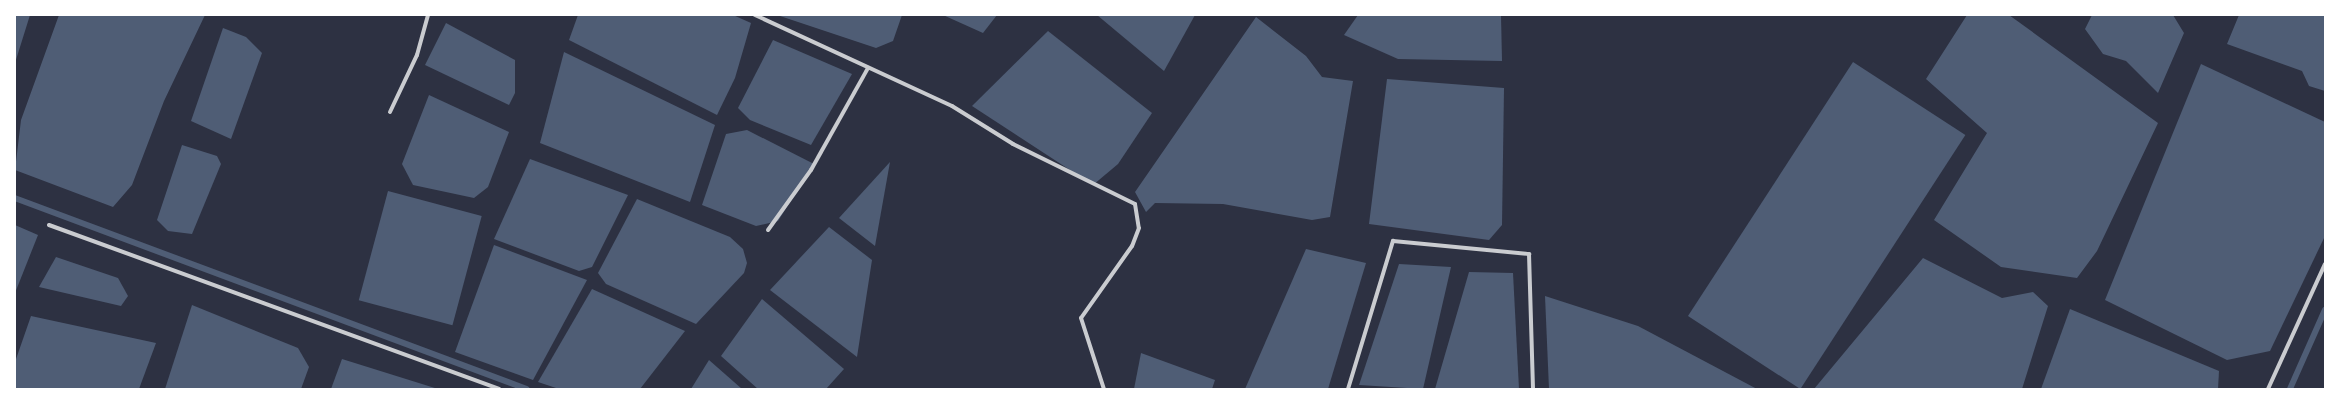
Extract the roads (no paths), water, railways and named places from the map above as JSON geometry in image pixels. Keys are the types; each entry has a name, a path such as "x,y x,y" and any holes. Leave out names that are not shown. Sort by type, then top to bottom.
{"lane":[{"path":"390,112 417,55 428,15"},
{"path":"755,15 952,106 1013,144 1135,204 1139,228 1132,246 1081,318 1104,389"},
{"path":"768,230 811,170 868,68"},
{"path":"49,225 499,389"},
{"path":"1348,389 1393,241 1529,254 1533,389"},
{"path":"2268,389 2325,264"}],"water":[{"path":"15,15 30,15 15,63"},
{"path":"59,15 205,15 164,101 132,185 113,207 15,170 21,120"},
{"path":"578,15 733,15 751,23 735,78 717,115 569,40"},
{"path":"777,15 902,15 893,41 876,48"},
{"path":"943,15 997,15 983,33"},
{"path":"1097,15 1195,15 1164,71"},
{"path":"1358,15 1501,15 1502,61 1398,59 1344,35"},
{"path":"1967,15 2009,15 2158,123 2097,251 2077,278 2001,267 1934,220 1987,133 1926,79"},
{"path":"2092,15 2173,15 2184,33 2158,93 2126,61 2103,54 2085,29"},
{"path":"2239,15 2325,15 2325,91 2309,86 2302,71 2227,44"},
{"path":"1256,17 1306,56 1322,77 1353,81 1330,217 1312,220 1223,204 1155,203 1146,212 1135,192"},
{"path":"446,23 515,60 515,93 509,105 425,65"},
{"path":"223,28 246,37 262,53 231,139 191,121"},
{"path":"1048,31 1152,113 1118,164 1093,185 972,106"},
{"path":"773,40 852,74 811,145 750,120 738,108"},
{"path":"564,52 715,125 690,202 540,143"},
{"path":"1853,62 1965,135 1800,389 1688,316"},
{"path":"2201,64 2325,122 2325,236 2270,351 2227,360 2105,300"},
{"path":"1387,79 1504,88 1502,225 1489,240 1369,224"},
{"path":"429,95 509,132 488,187 474,198 413,185 402,164"},
{"path":"747,130 814,164 778,221 756,226 702,205 726,134"},
{"path":"182,145 217,156 221,164 192,234 168,231 157,220"},
{"path":"530,159 628,195 592,267 579,271 494,239"},
{"path":"890,162 875,246 839,218"},
{"path":"388,191 482,216 452,325 359,300"},
{"path":"637,199 730,237 743,249 747,263 744,273 696,324 606,284 598,273"},
{"path":"15,225 38,235 15,293"},
{"path":"829,227 872,260 857,357 770,290"},
{"path":"494,245 587,280 533,380 455,352"},
{"path":"1306,249 1366,263 1328,389 1245,389"},
{"path":"56,257 118,278 128,296 121,306 39,287"},
{"path":"1923,258 2002,298 2033,292 2048,306 2022,389 1814,389"},
{"path":"1399,264 1451,267 1423,389 1359,385"},
{"path":"1469,272 1513,273 1519,389 1435,389"},
{"path":"592,289 685,331 640,389 559,389 538,382"},
{"path":"1545,296 1638,326 1757,389 1549,389"},
{"path":"762,299 844,369 826,389 758,389 721,356"},
{"path":"192,305 298,348 309,367 301,389 165,389"},
{"path":"2070,309 2219,371 2218,389 2041,389"},
{"path":"31,316 156,343 139,389 15,389 15,362"},
{"path":"1141,353 1215,380 1212,389 1134,389"},
{"path":"342,359 438,389 331,389"},
{"path":"709,360 742,389 691,389"}],"waterway":[{"path":"15,198 527,389"},
{"path":"2290,389 2325,310"}]}
